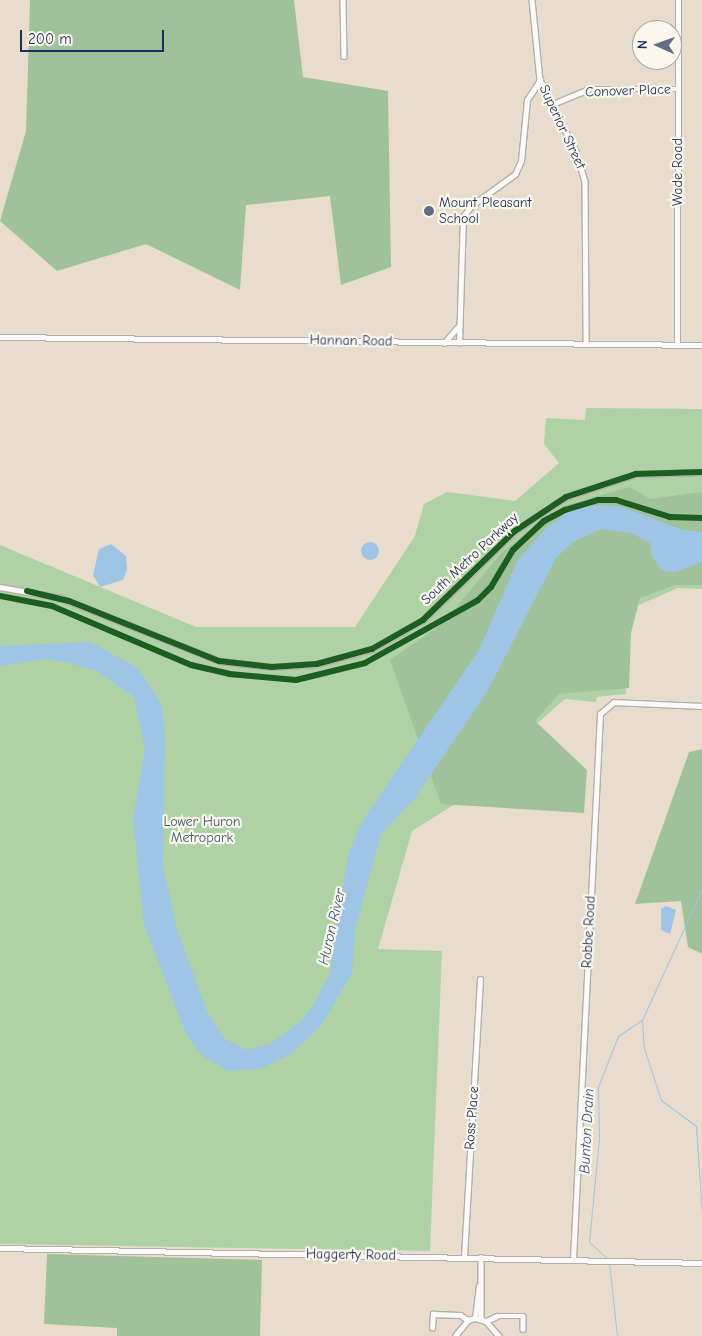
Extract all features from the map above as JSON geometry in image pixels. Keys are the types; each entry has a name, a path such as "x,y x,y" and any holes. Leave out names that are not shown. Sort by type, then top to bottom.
{"street":[{"path":"344,0 344,56"},
{"name":"Superior Street","path":"532,0 540,80 550,105 576,152 585,181 586,344"},
{"name":"Wade Road","path":"677,345 678,0"},
{"path":"459,343 458,327 463,217 471,206 515,174 522,152 527,100 540,80"},
{"name":"Conover Place","path":"550,105 589,89 678,89"},
{"path":"444,343 458,327"},
{"name":"Hannan Road","path":"0,337 702,345"},
{"name":"South Metro Parkway","path":"0,588 61,598 219,660 272,667 318,664 360,653 410,630 448,600 515,531 566,497 636,474 702,472"},
{"name":"Robbe Road","path":"573,1259 600,714 614,702 702,706"},
{"name":"Ross Place","path":"464,1257 480,979"},
{"name":"Haggerty Road","path":"0,1248 702,1263"},
{"path":"475,1318 481,1257"},
{"path":"479,1286 481,1318"},
{"path":"432,1328 433,1314 460,1314 468,1320"},
{"path":"486,1322 496,1316 523,1316 522,1328"},
{"path":"455,1336 468,1320 475,1318 481,1318 499,1336"}],"green space":[{"path":"30,0 294,0 303,77 388,91 391,267 341,285 330,196 246,205 240,290 146,244 57,271 0,221 26,131"},
{"name":"Lower Huron Metropark","path":"586,408 702,409 702,589 678,588 625,611 619,636 626,694 597,697 596,702 565,699 483,771 460,801 412,831 378,949 442,951 430,1251 0,1244 0,545 196,627 355,627 415,536 424,504 447,492 515,501 559,463 544,444 546,418 585,420"},
{"path":"630,487 650,499 702,492 702,585 675,585 640,598 631,633 629,688 559,694 535,721 587,770 584,813 441,804 390,660 442,624 503,551 563,506"},
{"path":"702,749 702,954 688,947 681,901 635,904 689,752"},
{"path":"47,1254 262,1260 260,1336 117,1336 117,1328 44,1324"}],"water":[{"path":"600,505 622,507 683,530 702,532 702,562 675,572 662,571 652,556 650,543 631,533 601,529 573,542 556,558 488,690 415,798 381,834 355,929 352,973 321,1025 290,1055 259,1069 228,1071 201,1055 186,1034 144,925 133,819 145,748 134,697 97,671 66,662 45,659 0,666 0,646 90,642 137,668 154,692 162,707 165,732 163,867 177,929 206,1010 225,1039 246,1050 270,1044 299,1023 313,1006 330,973 348,855 363,820 479,650 518,560 546,528 571,510"},
{"path":"366,542 374,542 379,547 377,558 366,560 361,555 361,547"},
{"path":"111,544 126,556 127,570 123,580 100,587 93,575 99,549"},
{"path":"666,906 676,910 670,934 661,930 661,909"}],"waterway":[{"name":"Bunton Drain","path":"702,811 702,837"},
{"name":"Bunton Drain","path":"608,1259 589,1242 599,1139 598,1087 618,1036 642,1020 702,889"},
{"path":"642,1021 644,1048 661,1100 696,1126 702,1214"},
{"name":"Bunton Drain","path":"609,1263 617,1336"}],"cycle path":[{"path":"27,591 69,601 219,661 272,667 317,664 372,649 423,620 515,531 566,497 636,474 702,472"},
{"path":"0,596 52,606 191,665 229,674 296,680 365,663 478,600 491,587 513,550 544,521 565,510 598,500 616,500 670,517 702,518"}],"place":[{"name":"Mount Pleasant School","path":"429,211"}],"water label":[{"name":"Huron River","path":"332,927"}]}
